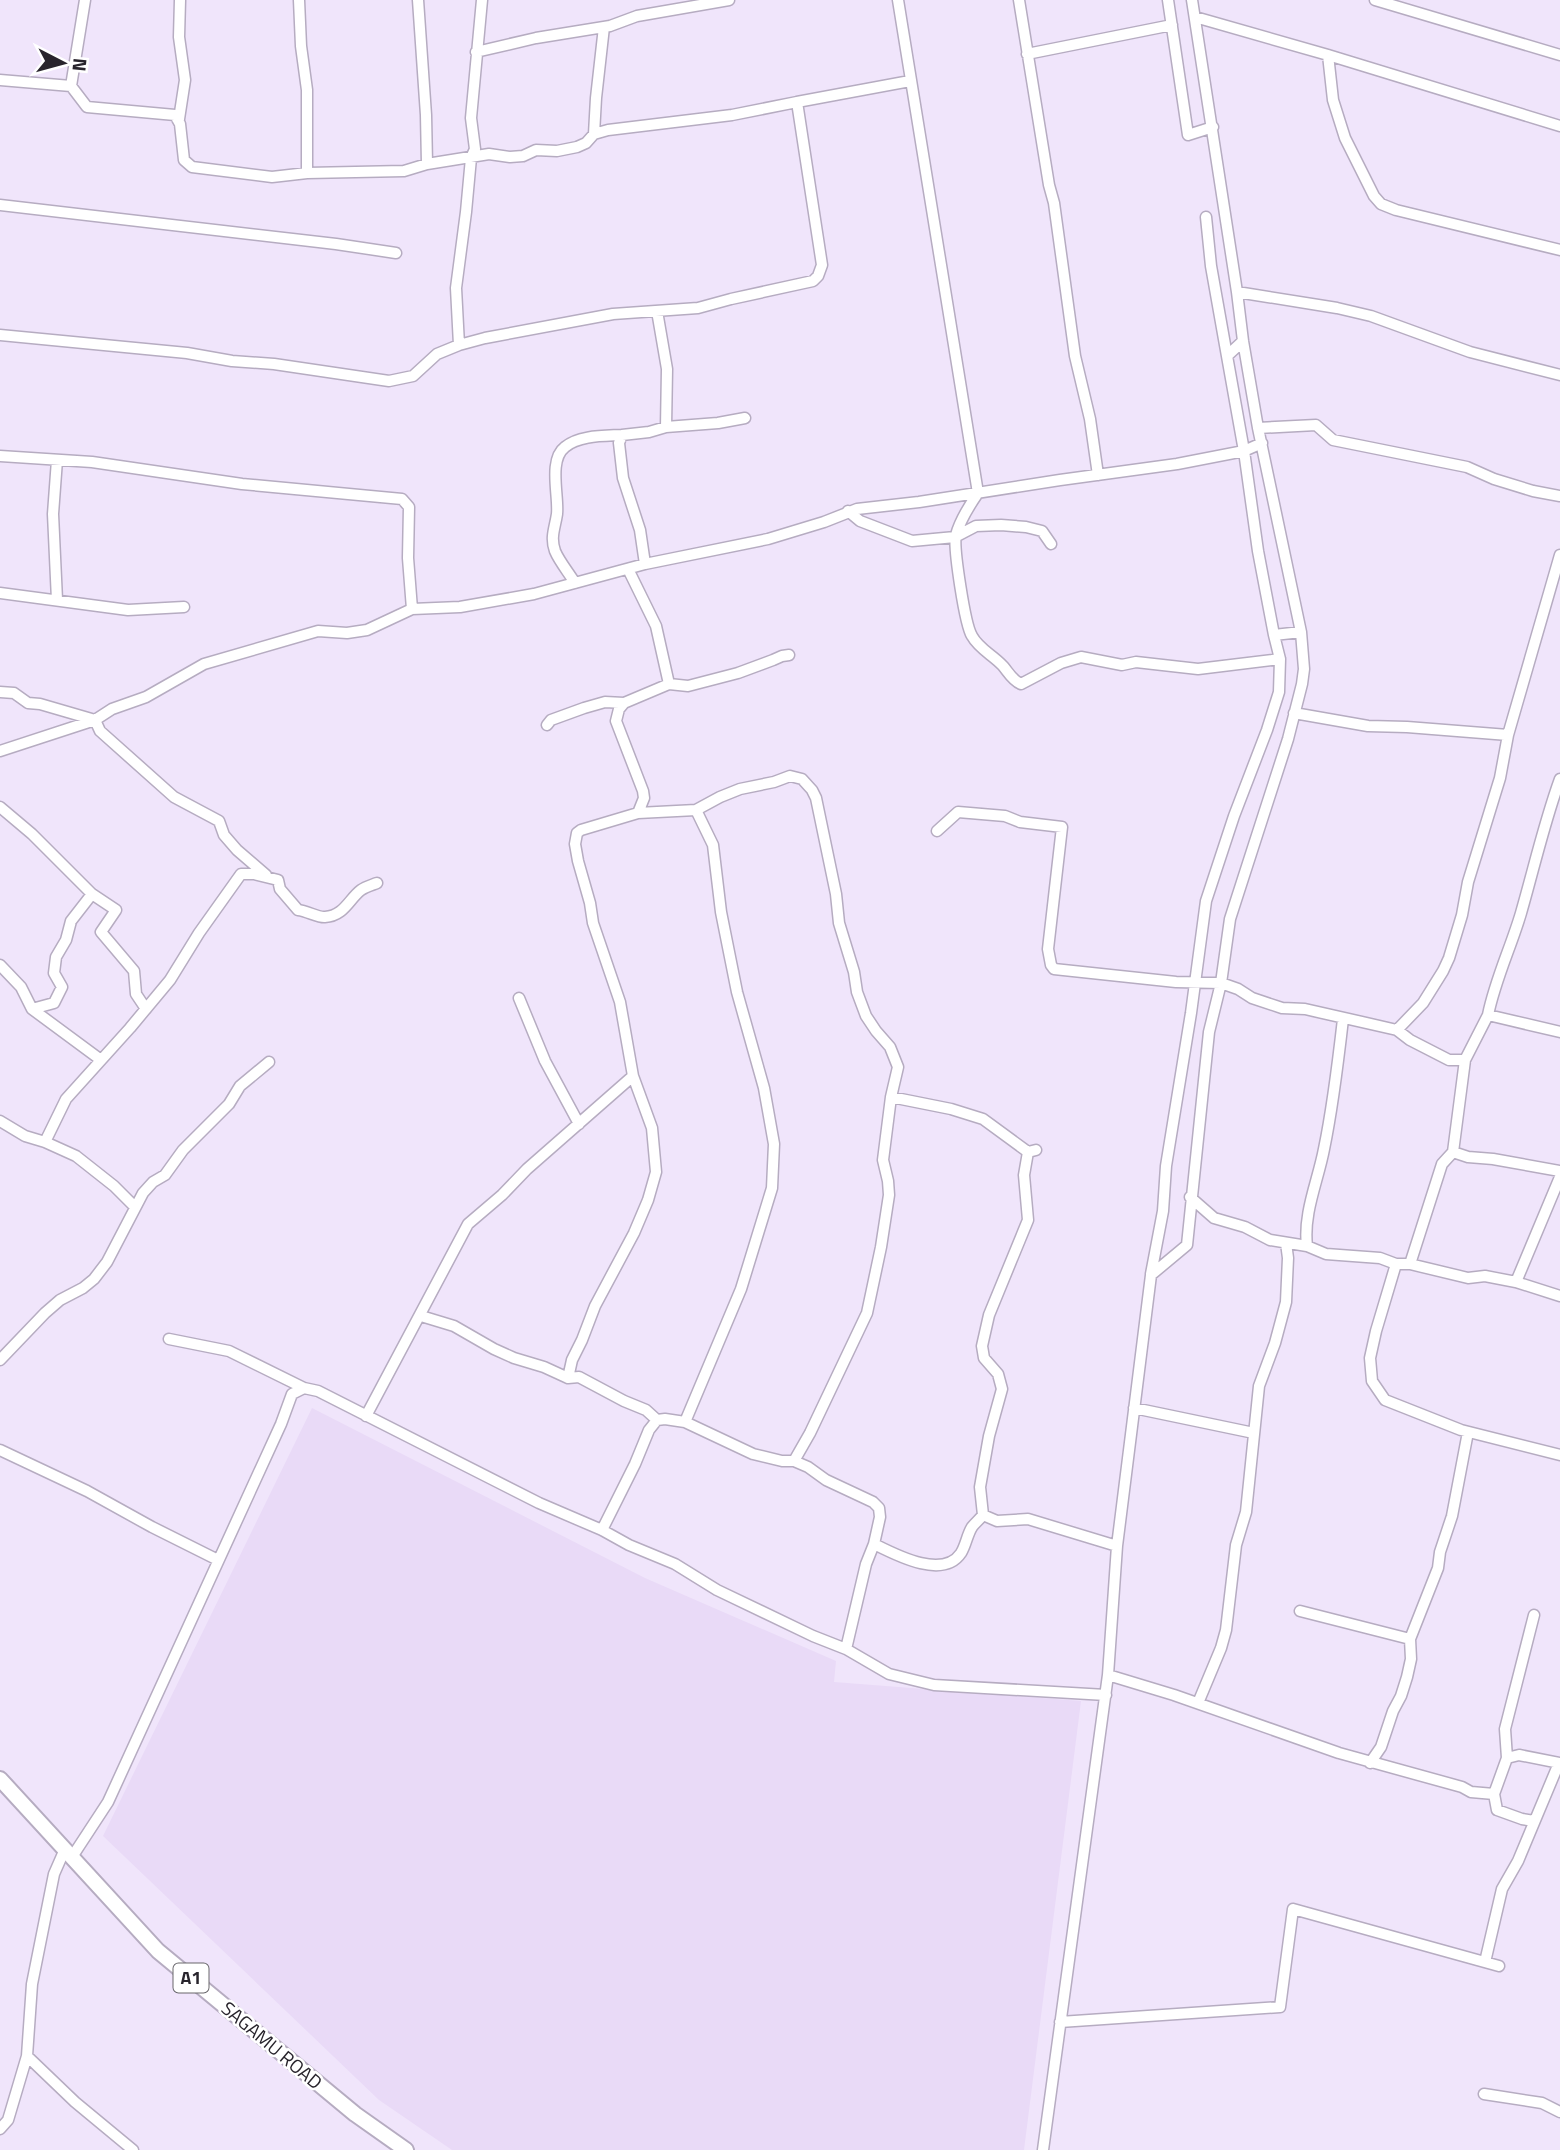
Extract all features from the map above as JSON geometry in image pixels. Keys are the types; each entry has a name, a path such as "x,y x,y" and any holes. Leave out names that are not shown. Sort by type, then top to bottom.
{"highway":[{"name":"SAGAMU ROAD","path":"0,1779 158,1951 355,2114 406,2150"}],"street":[{"path":"85,0 71,86 87,107 175,115 179,119"},
{"path":"180,0 179,37 186,80 179,119 184,160 192,167 272,177 307,173 404,171 427,164 489,154 523,156 536,150 577,147 586,143 594,134 608,130 732,115 910,81"},
{"path":"299,0 307,90 307,173"},
{"path":"418,0 427,164"},
{"path":"459,345 456,288 471,158 475,149 471,118 482,0"},
{"path":"476,52 536,38 604,27 637,16 729,0"},
{"path":"898,0 978,493 955,537 964,610 972,637 1021,684 1061,663 1081,657 1110,664 1136,662 1198,669 1280,659"},
{"path":"1019,0 1054,203 1075,356 1090,419 1098,475"},
{"path":"1168,0 1188,135 1213,127"},
{"path":"1151,1275 1187,1245 1209,1032 1221,983 1230,919 1288,739 1303,684 1304,669 1301,632 1258,428 1243,341 1192,0"},
{"path":"1375,0 1560,55"},
{"path":"1195,17 1560,126"},
{"path":"1027,54 1172,24"},
{"path":"594,134 604,27"},
{"path":"1328,55 1333,100 1345,138 1374,196 1381,204 1560,250"},
{"path":"0,80 71,86"},
{"path":"0,335 187,353 389,381 413,376 437,354 485,338 613,314 698,308 813,281 822,265 797,102"},
{"path":"0,205 276,236 396,253"},
{"path":"1043,2150 1108,1675 1117,1546 1151,1275 1163,1210 1166,1166 1206,901 1279,692 1280,659 1258,551 1244,451 1211,266 1206,217"},
{"path":"1237,292 1337,307 1371,316 1471,352 1560,375"},
{"path":"657,311 667,369 666,427"},
{"path":"1227,356 1243,341"},
{"path":"575,583 555,553 552,538 557,515 555,480 560,452 569,444 582,439 745,418"},
{"path":"1258,428 1316,425 1333,440 1467,467 1532,491 1560,496"},
{"path":"622,435 619,443 623,478 640,530 645,564"},
{"path":"0,751 95,720 112,709 146,697 204,664 318,631 347,633 367,630 412,609 460,607 534,594 645,564 768,539 824,523 848,511 1177,464 1244,451 1262,443"},
{"path":"0,456 92,462 242,484 402,499 410,506 408,558 412,609"},
{"path":"57,460 53,514 57,600"},
{"path":"848,511 860,521 912,541 955,537 976,526 1001,525 1042,531 1051,544"},
{"path":"1397,1030 1423,1003 1449,958 1462,915 1468,882 1500,778 1508,735 1560,555"},
{"path":"628,569 656,626 669,684"},
{"path":"0,593 128,610 184,607"},
{"path":"1273,635 1301,632"},
{"path":"547,725 551,720 584,708 605,702 624,703 669,684 688,686 738,673 789,655"},
{"path":"0,692 14,692 28,703 95,720 100,731 174,797 219,821 224,835 266,876"},
{"path":"624,703 619,709 617,721 643,791 644,798 638,813"},
{"path":"1294,713 1368,726 1508,735"},
{"path":"568,1378 572,1360 595,1306 634,1233 656,1172 652,1128 633,1076 620,1002 593,923 575,844 577,834 581,830 638,813 696,810 740,789 790,776 802,779 816,798 834,883 839,923 866,1016 890,1046 898,1067 891,1097 883,1160 889,1195 867,1313 794,1461"},
{"path":"1410,1264 1443,1164 1453,1152 1465,1060 1488,1015 1560,779"},
{"path":"0,807 32,834 92,894 116,910 101,932 134,971 136,994 146,1009"},
{"path":"685,1422 741,1289 772,1188 774,1144 764,1088 737,992 721,912 713,845 696,810"},
{"path":"937,831 958,812 1062,827 1048,949 1052,968 1176,982 1221,983 1238,989 1252,999 1282,1008 1305,1009 1397,1030 1410,1040 1449,1060 1465,1060"},
{"path":"45,1142 66,1099 170,980 241,874 278,880 280,889 298,910 321,917 346,908 361,890 377,883"},
{"path":"32,1009 54,1003 62,987 54,973 56,957 66,940 71,921 92,894"},
{"path":"0,965 21,986 32,1009 101,1060"},
{"path":"519,999 545,1061 579,1124"},
{"path":"1488,1015 1560,1032"},
{"path":"1307,1246 1309,1208 1324,1150 1334,1095 1343,1019"},
{"path":"0,1360 60,1300 94,1279 107,1262 135,1207 153,1182 165,1175 183,1150 229,1104 240,1086 269,1062"},
{"path":"366,1416 468,1224 633,1076"},
{"path":"874,1544 906,1560 929,1565 948,1563 961,1554 971,1528 983,1515 980,1487 989,1436 1002,1389 998,1374 984,1358 982,1346 989,1315 1028,1220 1024,1175 1032,1151 983,1119 951,1109 891,1097"},
{"path":"0,1121 25,1136 76,1156 114,1186 135,1207"},
{"path":"1453,1152 1468,1157 1560,1171"},
{"path":"1516,1283 1560,1177"},
{"path":"1190,1197 1214,1218 1245,1227 1270,1240 1307,1246 1326,1254 1380,1258 1396,1264 1410,1264 1468,1278 1485,1276 1560,1296"},
{"path":"1198,1703 1226,1630 1236,1545 1246,1512 1259,1386 1275,1343 1286,1301 1286,1243"},
{"path":"1396,1264 1370,1358 1372,1381 1385,1400 1468,1432 1560,1455"},
{"path":"421,1316 454,1326 494,1349 568,1378 579,1377 646,1410 657,1420"},
{"path":"169,1339 229,1351 304,1388 318,1391 539,1503 676,1564 717,1590 846,1649 889,1674 934,1685 1105,1695"},
{"path":"0,2129 8,2120 27,2056 32,1984 54,1874 108,1802 281,1424 292,1394 304,1388"},
{"path":"1134,1408 1254,1432"},
{"path":"602,1530 649,1430 657,1420 685,1422 753,1454 794,1461 807,1467 826,1480 873,1502 879,1508 880,1517 874,1544 866,1564 846,1649"},
{"path":"1370,1763 1381,1747 1393,1710 1401,1696 1411,1659 1410,1639 1438,1568 1440,1552 1452,1516 1468,1432"},
{"path":"0,1450 87,1491 218,1560"},
{"path":"983,1515 997,1521 1028,1519 1117,1546"},
{"path":"1300,1611 1410,1639"},
{"path":"1534,1615 1506,1729 1507,1758 1494,1794 1497,1810 1534,1821"},
{"path":"1108,1675 1198,1703 1370,1763 1462,1787 1471,1792 1494,1794"},
{"path":"1485,1962 1502,1889 1518,1861 1560,1763 1519,1755 1507,1758"},
{"path":"1060,2022 1280,2007 1293,1909 1499,1966"},
{"path":"27,2056 75,2102 133,2150"},
{"path":"1484,2094 1542,2103 1560,2112"}],"shaded area":[{"path":"312,1408 645,1578 836,1661 834,1682 1081,1701 1024,2150 452,2150 379,2100 103,1836"}]}
